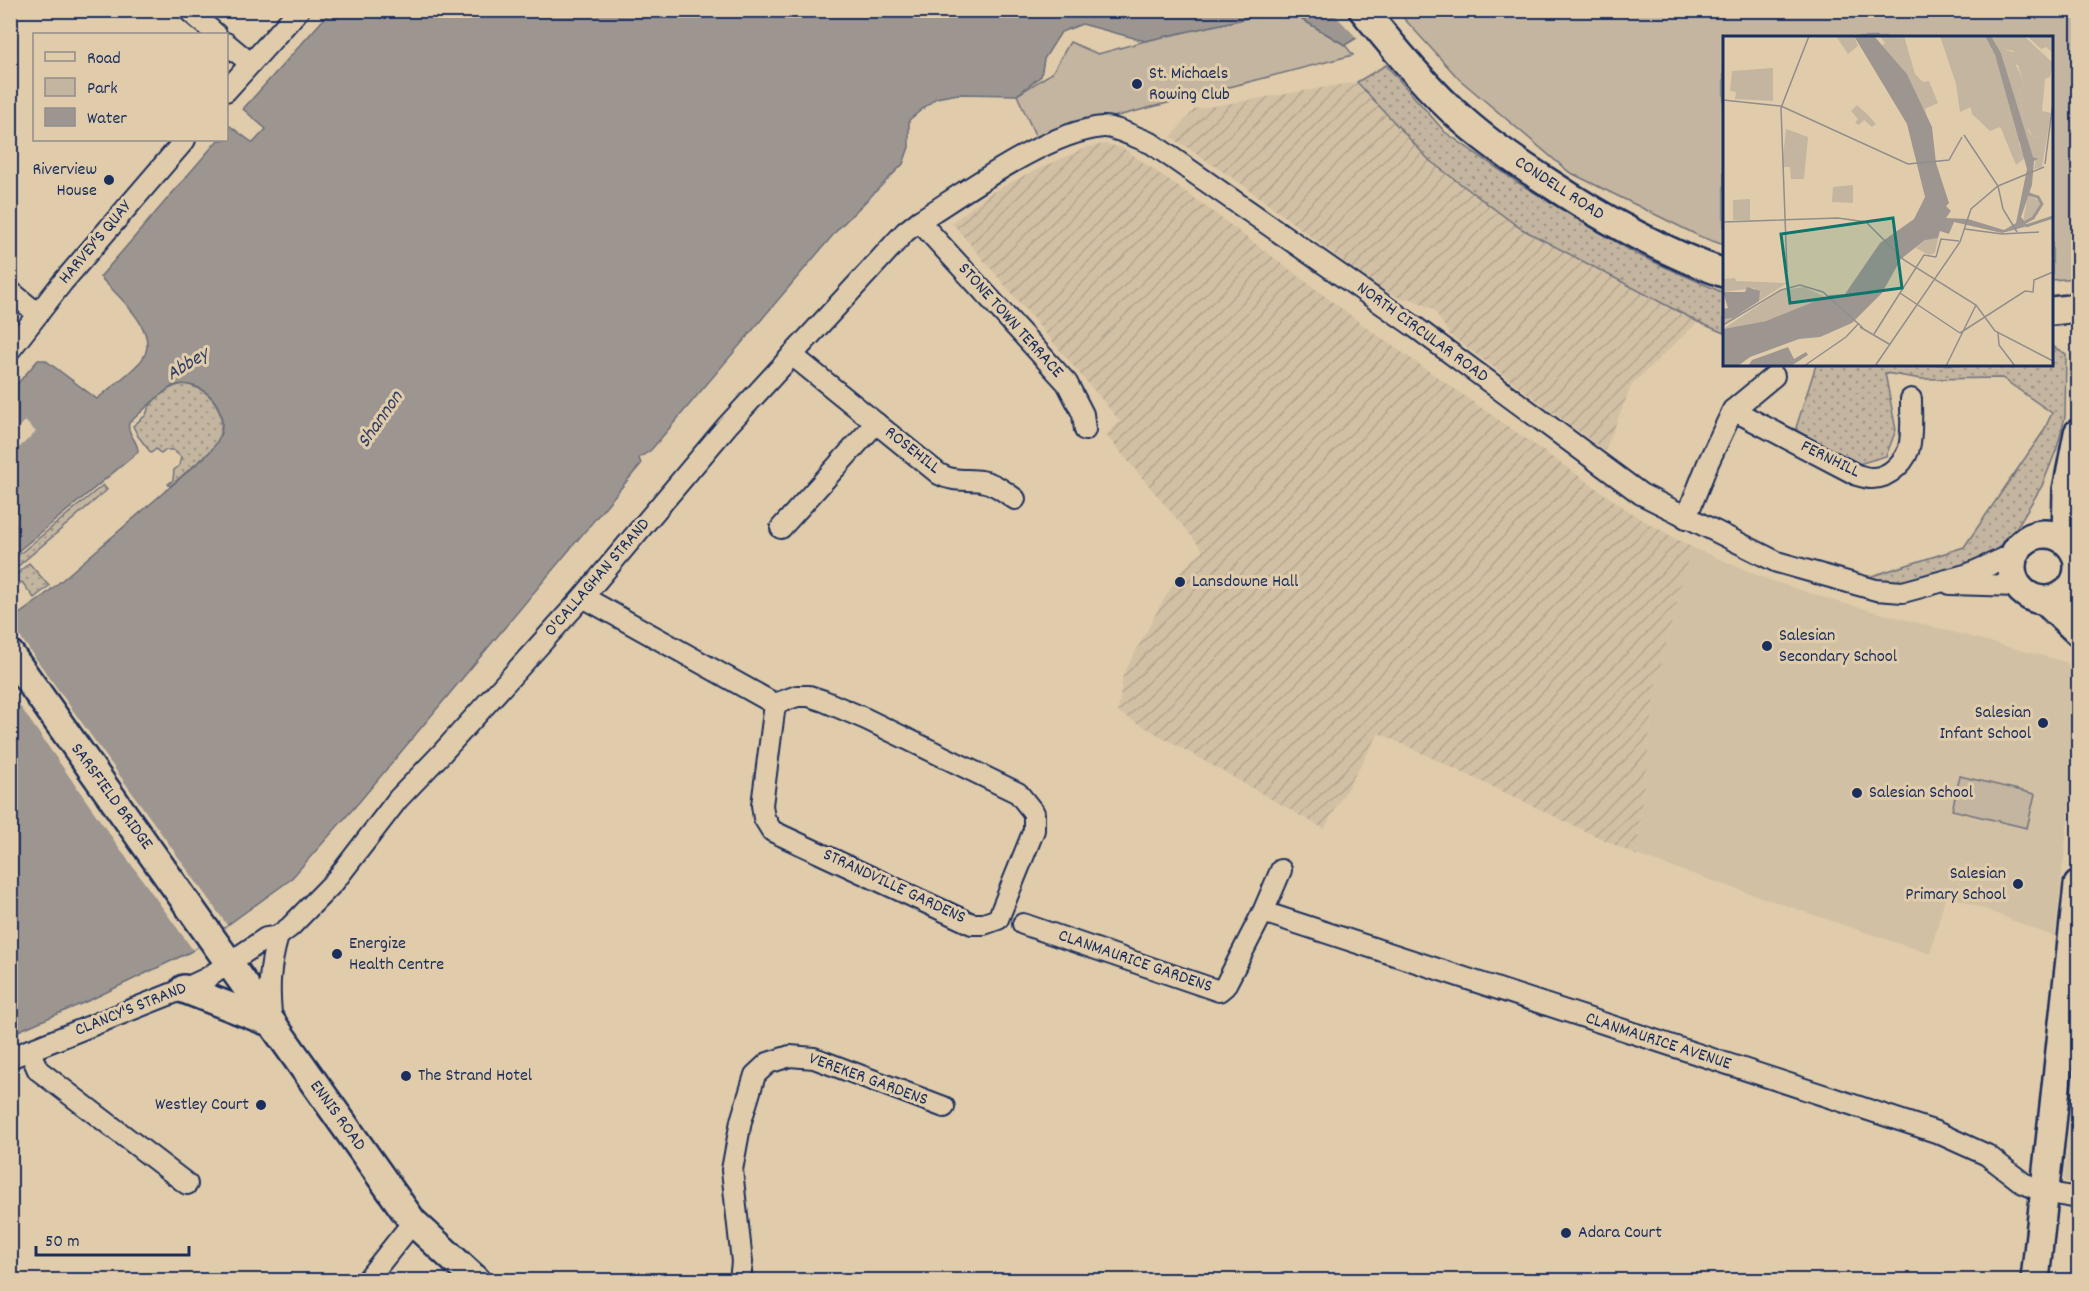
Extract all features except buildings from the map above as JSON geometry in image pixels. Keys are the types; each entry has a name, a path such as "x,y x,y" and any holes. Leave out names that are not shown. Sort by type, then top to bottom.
{"main road":[{"name":"CONDELL ROAD","path":"1363,10 1415,73 1464,122 1513,160 1624,230 1703,266 1723,272"},
{"path":"2053,312 2079,308"},
{"path":"2054,537 2079,433"},
{"path":"2044,600 2063,594 2077,584 2077,559 2073,549 2054,537 2025,540 2014,554 2013,576 2018,586 2030,596 2044,600 2079,632"},
{"name":"SARSFIELD BRIDGE","path":"10,654 212,939"},
{"path":"2035,1281 2079,885"},
{"name":"ENNIS ROAD","path":"212,939 413,1222 474,1280"},
{"path":"184,989 272,1023"}],"street":[{"path":"188,10 215,33"},
{"path":"228,89 299,10"},
{"path":"228,45 250,63"},
{"name":"NORTH CIRCULAR ROAD","path":"919,221 1026,154 1073,134 1106,127 1151,143 1415,327 1641,494 1686,519 1778,562 1876,590 1903,592 1938,584 1969,574 2014,554"},
{"name":"HARVEY'S QUAY","path":"10,350 62,283 184,141"},
{"name":"O'CALLAGHAN STRAND","path":"230,963 266,938 278,936 290,927 335,881 398,799 583,597 728,426 905,232 919,221"},
{"name":"STONE TOWN TERRACE","path":"919,221 1066,383 1083,414 1085,430"},
{"path":"10,291 38,314"},
{"name":"ROSEHILL","path":"792,355 948,479 983,481 994,485 1015,499"},
{"path":"1686,519 1708,463 1733,410 1774,376"},
{"name":"FERNHILL","path":"1733,410 1857,475 1871,478 1884,475 1897,467 1906,456 1910,444 1911,399"},
{"name":"ROSEHILL","path":"781,528 876,423"},
{"name":"NORTH CIRCULAR ROAD","path":"1938,584 2018,586"},
{"path":"583,597 776,704"},
{"name":"STRANDVILLE GARDENS","path":"797,696 809,696 824,701 1018,793 1034,813 1034,830 998,920 984,924 972,924 772,831 764,818 762,805 776,704 797,696"},
{"name":"CLANMAURICE GARDENS","path":"1023,924 1219,991 1225,986 1263,912 1281,870"},
{"name":"CLANMAURICE AVENUE","path":"1263,912 1936,1132 1987,1155 2023,1183 2044,1192"},
{"path":"272,1023 268,995 269,969 278,936"},
{"name":"CLANCY'S STRAND","path":"10,1058 184,989 230,963"},
{"path":"29,1050 38,1070 187,1184"},
{"name":"VEREKER GARDENS","path":"741,1281 742,1262 732,1170 741,1121 755,1075 768,1063 790,1056 814,1058 944,1107"},
{"path":"2044,1192 2079,1198"},
{"path":"367,1281 413,1222"}],"shaded area":[{"path":"1357,82 1430,161 1520,228 1698,322 1632,384 1605,451 1450,335 1433,309 1411,299 1402,299 1377,287 1243,185 1171,137 1195,109"},
{"path":"1105,144 1123,148 1197,200 1370,330 1639,518 1691,547 1655,688 1636,855 1379,733 1324,829 1118,712 1123,675 1181,571 1203,550 1106,435 1120,421 952,223 987,195 1025,175 1087,147"},
{"name":"Salesian School","path":"1691,547 1772,581 1835,601 2066,662 2078,674 2078,730 2055,937 1946,894 1930,954 1636,855 1655,688"},
{"path":"2078,1030 2078,1184 2064,1181"}],"green space":[{"path":"1401,10 2078,11 2078,278 2053,280 2053,36 1723,36 1723,245 1701,237 1569,172 1459,79 1398,12"},
{"name":"St. Michaels Rowing Club","path":"1279,11 1288,11 1345,45 1353,55 1036,137 1017,95 1052,73 1070,42 1098,54"},
{"path":"1386,65 1445,132 1517,182 1636,254 1723,293 1723,333 1698,322 1520,228 1430,161 1357,82"},
{"path":"2053,347 2066,354 2065,417 2057,448 2042,486 2010,538 1978,560 1880,587 1856,581 1964,547 2043,432 2052,413 2002,378 1922,379 1885,373 1896,430 1886,456 1859,464 1794,434 1816,366 2053,366"},
{"path":"184,384 196,387 213,400 221,418 221,428 219,439 213,449 170,486 168,484 173,480 174,470 179,466 181,457 173,450 166,450 161,454 156,449 151,453 133,426 146,415 155,399 172,388"},
{"path":"103,485 107,490 11,572 11,561"},
{"path":"29,563 49,586 34,598 22,582 11,590 11,579"},
{"path":"1960,776 2035,794 2027,828 1952,810"}],"water":[{"path":"331,11 1279,11 1145,41 1082,24 1061,32 1044,59 1041,76 1017,95 958,94 936,98 909,120 909,147 903,164 839,228 651,450 639,458 641,464 360,801 290,880 190,952 90,1000 11,1034 11,620 40,599 206,456 221,433 222,423 217,404 203,390 185,384 171,387 129,423 129,431 137,444 138,452 11,557 11,391 38,360 45,360 97,399 140,362 146,351 147,340 143,328 127,305 100,277 217,141 228,141 230,126 253,143 266,129 243,109"},
{"path":"1288,11 1401,11 1345,45"}],"pier":[{"path":"1331,11 1394,11 1399,15 1359,40"},
{"path":"25,421 36,432 11,455 11,434"},
{"path":"11,624 227,925 193,950 10,692"}],"place":[{"name":"St. Michaels Rowing Club","path":"1137,84"},
{"name":"Riverview House","path":"109,180"},
{"name":"Lansdowne Hall","path":"1180,582"},
{"name":"Salesian Secondary School","path":"1767,646"},
{"name":"Salesian Infant School","path":"2043,723"},
{"name":"Salesian School","path":"1857,793"},
{"name":"Salesian Primary School","path":"2018,884"},
{"name":"Energize Health Centre","path":"337,954"},
{"name":"The Strand Hotel","path":"406,1076"},
{"name":"Westley Court","path":"261,1105"},
{"name":"Adara Court","path":"1566,1233"}],"water label":[{"name":"Abbey","path":"188,365"},
{"name":"Shannon","path":"381,420"}]}
